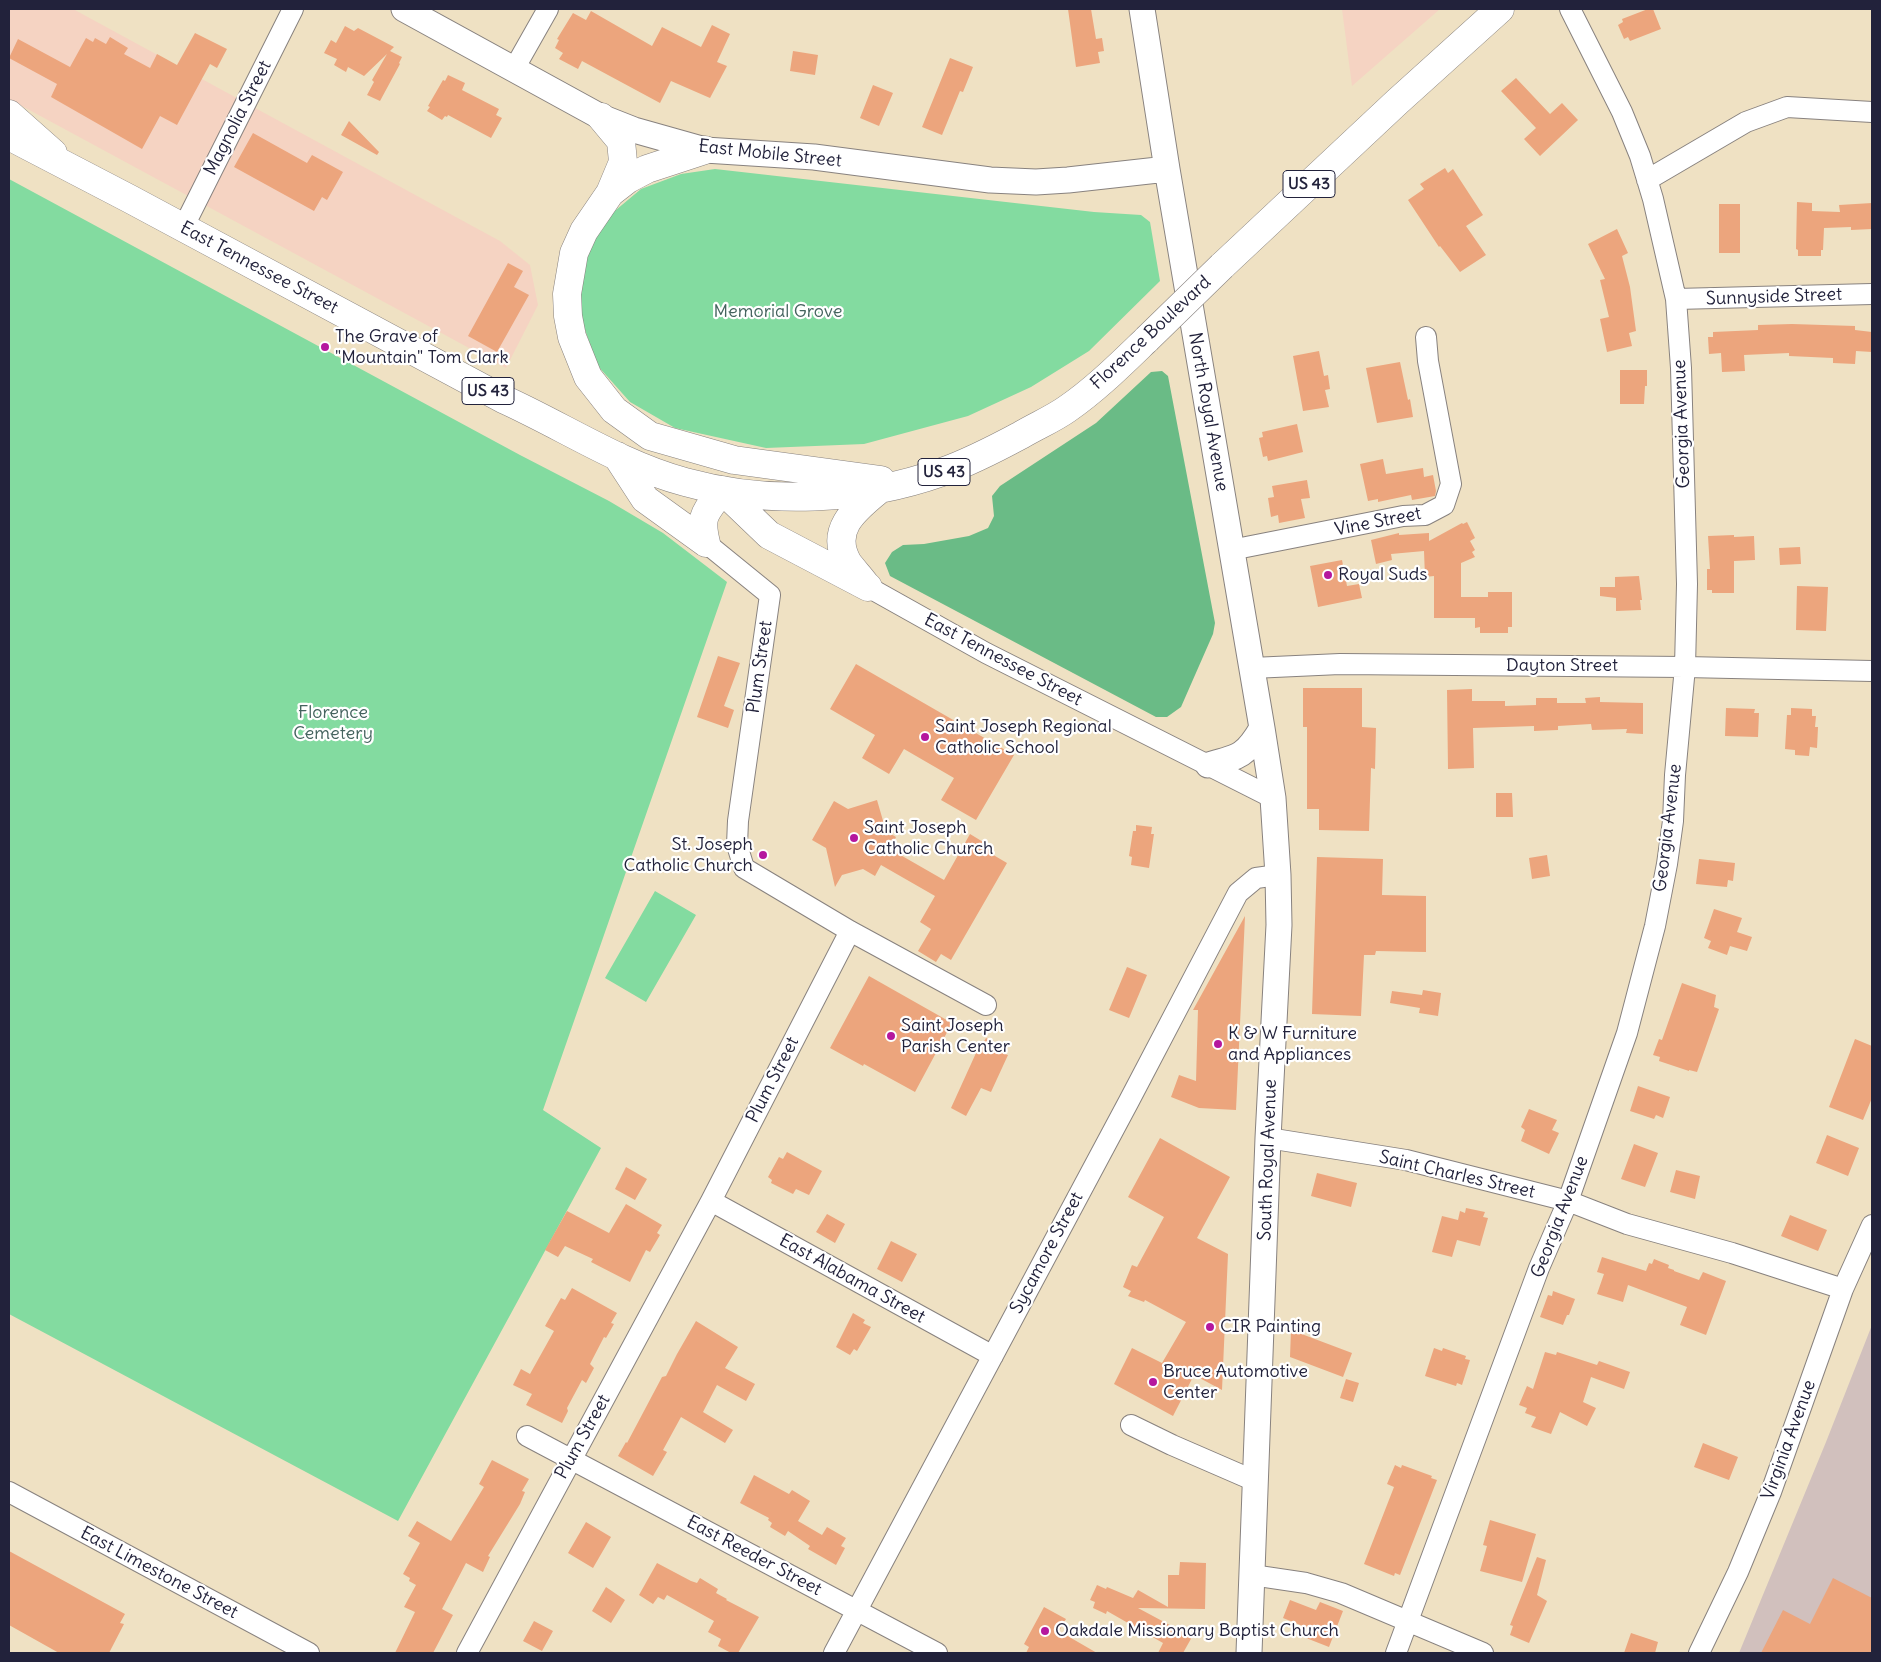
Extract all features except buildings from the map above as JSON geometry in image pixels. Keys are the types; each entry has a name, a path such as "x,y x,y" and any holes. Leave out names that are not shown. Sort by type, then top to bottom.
{"main road":[{"name":"Florence Boulevard","path":"722,490 774,496 815,496 860,493 891,486 942,472 984,455 1067,409 1112,373 1222,266 1397,102 1500,9"},
{"name":"East Tennessee Street","path":"9,114 70,167"},
{"path":"601,117 621,141 623,162 610,193 588,224 574,253 568,294 568,316 578,358 588,377 614,410 650,436 734,460 891,486"},
{"name":"East Tennessee Street","path":"9,136 503,400 534,413 617,456 684,482 722,490"},
{"path":"610,193 628,179 647,168 705,150"},
{"path":"617,456 645,499 706,543"},
{"path":"868,588 848,562 843,550 841,534 852,513 891,486"},
{"path":"706,543 702,526 704,515 722,490 769,535 868,588"}],"street":[{"name":"Magnolia Street","path":"183,228 293,9"},
{"name":"East Mobile Street","path":"404,9 601,117 634,130 705,150 814,157 990,180 1036,182 1167,169"},
{"path":"514,69 548,9"},
{"name":"North Royal Avenue","path":"1142,9 1167,169 1252,668"},
{"name":"Georgia Avenue","path":"1396,1653 1540,1268 1568,1201 1627,1033 1655,926 1673,821 1675,775 1685,667 1687,584 1681,368 1676,299 1653,199 1640,156 1622,112 1570,9"},
{"path":"1647,180 1746,122 1787,107 1872,112"},
{"name":"Sunnyside Street","path":"1676,299 1872,294"},
{"name":"Vine Street","path":"1231,550 1403,516 1425,515 1444,505 1451,484 1428,361 1426,337"},
{"name":"Plum Street","path":"467,1653 711,1202 850,931 744,868 737,845 738,821 770,595 706,543"},
{"name":"East Tennessee Street","path":"868,588 986,653 1273,798"},
{"name":"Dayton Street","path":"1252,668 1340,664 1685,667 1872,671"},
{"name":"South Royal Avenue","path":"1248,1653 1268,1138 1279,925 1273,798 1252,668"},
{"path":"1208,765 1240,755 1252,746 1262,728"},
{"name":"Sycamore Street","path":"834,1653 1238,893 1256,878 1278,875"},
{"path":"850,931 986,1004"},
{"name":"Saint Charles Street","path":"1268,1138 1406,1160 1568,1201 1627,1224 1732,1253 1843,1289"},
{"name":"East Alabama Street","path":"711,1202 993,1356"},
{"name":"Virginia Avenue","path":"1700,1653 1738,1572 1771,1492 1843,1289 1872,1225"},
{"path":"1131,1425 1255,1481"},
{"name":"East Reeder Street","path":"527,1436 938,1653"},
{"name":"East Limestone Street","path":"9,1492 309,1653"},
{"path":"1252,1575 1306,1583 1341,1593 1483,1653"}],"shaded area":[{"path":"9,9 73,9 500,241 530,265 538,305 506,368 9,99"},
{"path":"1342,9 1440,9 1352,86"},
{"path":"1872,1325 1872,1653 1739,1653 1826,1442"}],"green space":[{"name":"Memorial Grove","path":"715,169 1094,212 1141,215 1150,222 1160,281 1089,351 1031,387 968,416 864,444 766,448 675,428 630,402 597,365 579,312 585,258 604,220 641,189 681,174"},
{"name":"Florence Cemetery","path":"9,179 520,455 609,501 663,533 727,582 543,1110 601,1148 398,1521 9,1314"},
{"path":"1162,371 1168,376 1215,623 1213,634 1181,707 1167,717 1156,717 890,576 885,563 892,552 903,545 924,544 969,536 988,528 994,516 992,496 1000,486 1096,423 1151,372"},
{"path":"655,891 696,915 646,1002 605,978"}],"place":[{"name":"The Grave of \"Mountain\" Tom Clark","path":"325,347"},
{"name":"Royal Suds","path":"1328,575"},
{"name":"Saint Joseph Regional Catholic School","path":"925,737"},
{"name":"Saint Joseph Catholic Church","path":"854,838"},
{"name":"St. Joseph Catholic Church","path":"763,855"},
{"name":"Saint Joseph Parish Center","path":"891,1036"},
{"name":"K & W Furniture and Appliances","path":"1218,1044"},
{"name":"CIR Painting","path":"1210,1327"},
{"name":"Bruce Automotive Center","path":"1153,1382"},
{"name":"Oakdale Missionary Baptist Church","path":"1045,1631"}]}
